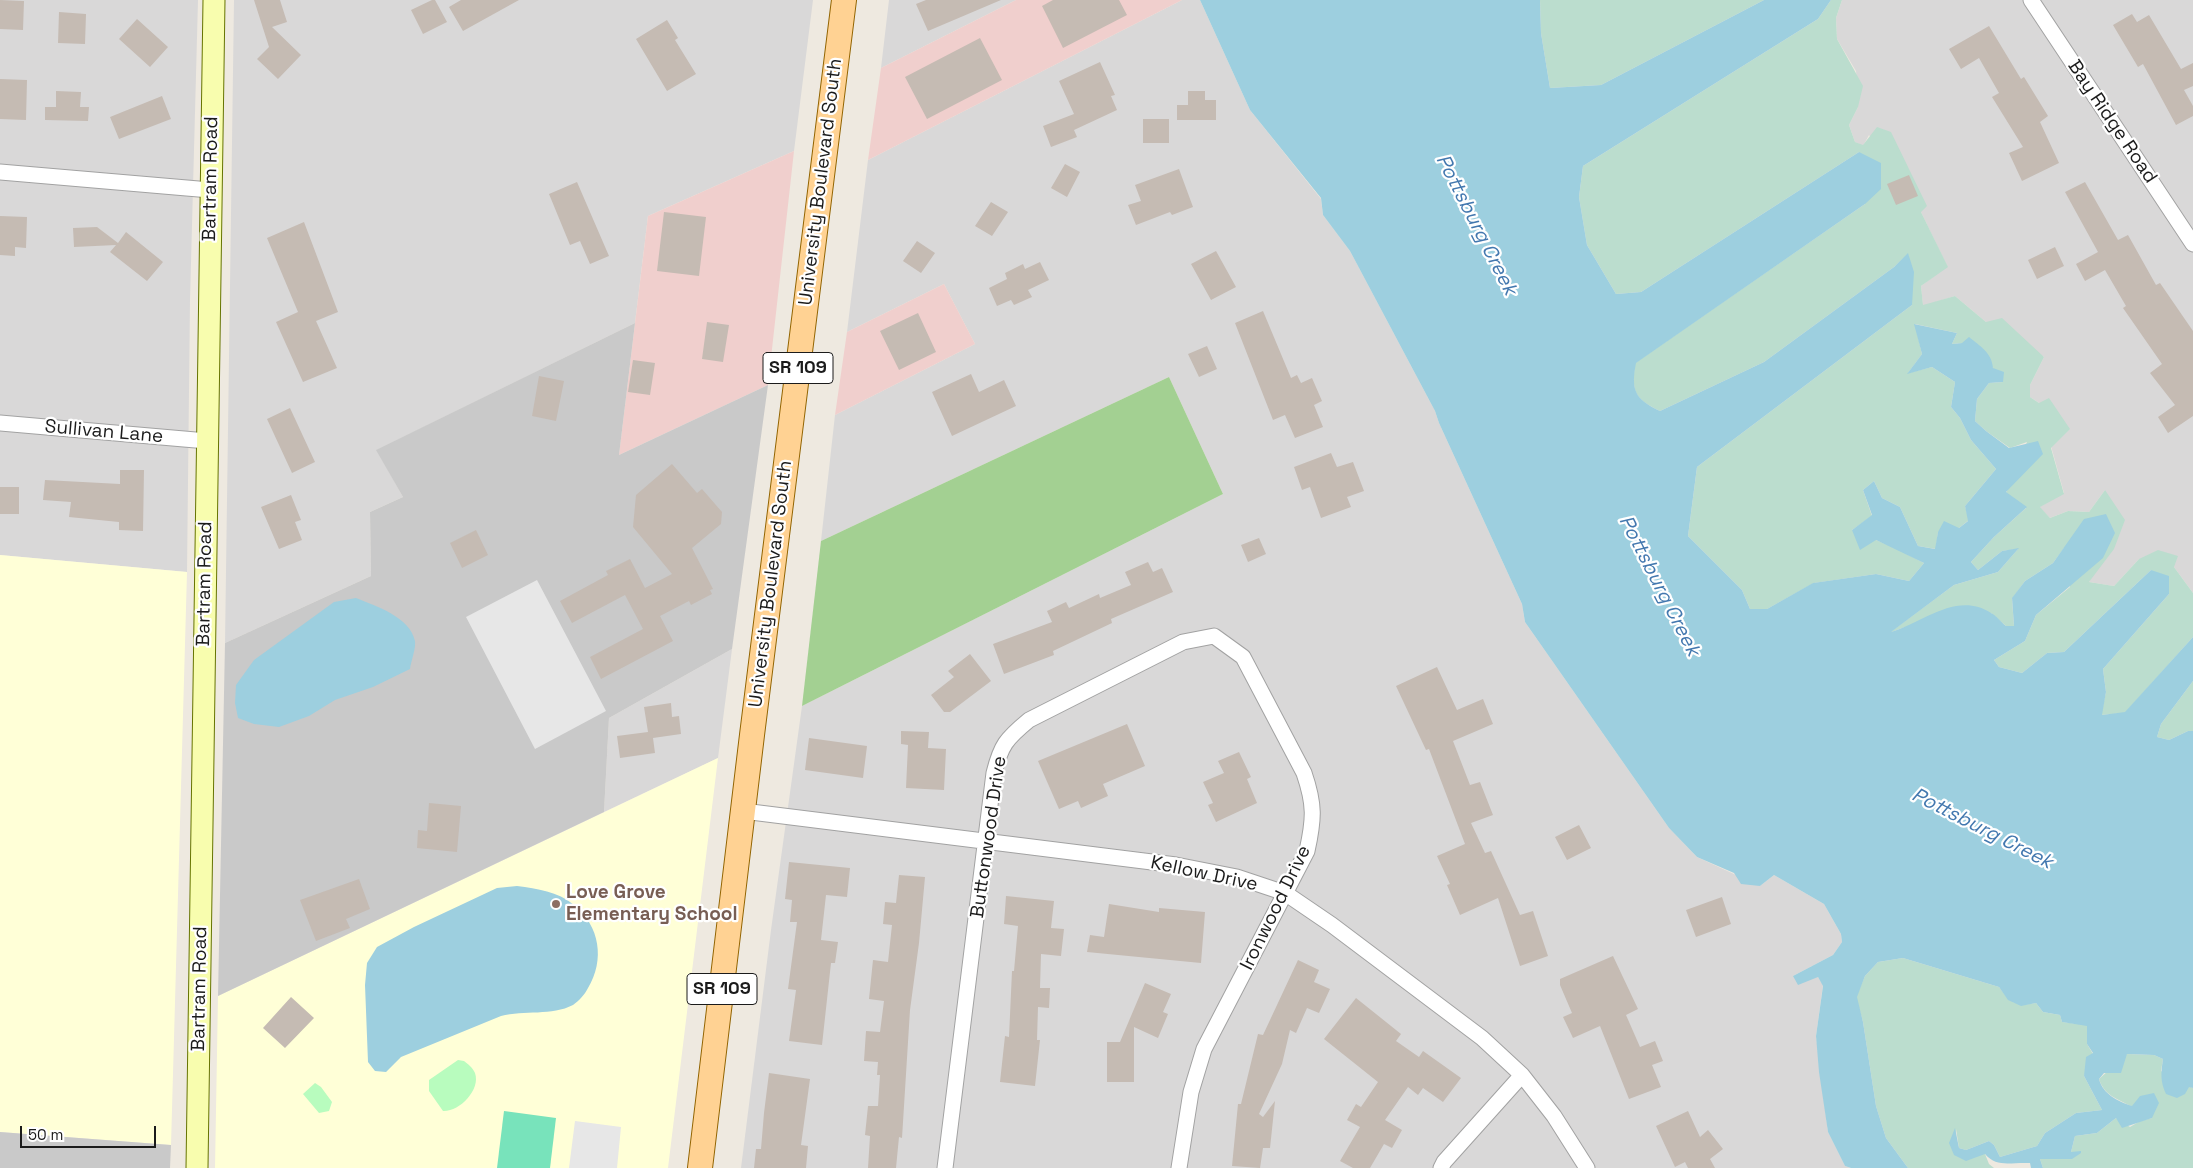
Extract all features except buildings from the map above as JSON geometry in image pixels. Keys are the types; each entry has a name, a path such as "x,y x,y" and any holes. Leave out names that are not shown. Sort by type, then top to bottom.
{"main road":[{"name":"University Boulevard South","path":"700,1168 844,0"}],"street":[{"name":"Bartram Road","path":"197,1168 214,0"},
{"name":"Bay Ridge Road","path":"2031,0 2193,244"},
{"path":"0,172 210,190"},
{"name":"Sullivan Lane","path":"0,424 207,441"},
{"name":"Buttonwood Drive","path":"945,1168 999,751 1011,735 1029,720 1183,642 1214,636"},
{"name":"Ironwood Drive","path":"1179,1168 1191,1092 1204,1049 1307,851 1314,822 1311,794 1304,773 1243,658 1214,636"},
{"name":"Kellow Drive","path":"743,811 1176,865 1237,877 1285,894 1332,925 1482,1038 1522,1075 1554,1116 1587,1168"},
{"path":"1441,1168 1444,1162 1522,1075"}],"shaded area":[{"path":"0,0 198,0 190,300 187,572 0,555"},
{"path":"234,0 813,0 794,151 648,216 635,323 377,450 403,497 370,512 371,576 225,643"},
{"path":"889,0 1016,0 881,68"},
{"path":"1016,0 1182,0 868,160 881,68"},
{"path":"1182,0 1200,0 1250,110 1321,199 1323,215 1350,251 1435,411 1522,604 1525,622 1669,828 1697,857 1760,886 1774,875 1824,904 1841,934 1842,942 1833,955 1793,976 1818,977 1823,985 1816,1036 1828,1132 1845,1166 1851,1168 741,1168 802,706 1223,494 1169,377 821,541 835,415 975,344 944,284 847,332 868,160"},
{"path":"1540,0 1764,0 1601,85 1550,88 1541,33"},
{"path":"1831,0 1842,0 1836,18 1837,39 1863,86 1858,107 1849,125 1855,142 1863,145 1877,127 1891,132 1927,206 1921,212 1948,267 1921,286 1923,305 1955,296 1986,322 2002,318 2044,357 2030,385 2030,397 2039,403 2049,398 2070,429 2051,448 2064,494 2040,507 2050,518 2068,511 2089,512 2105,490 2125,520 2114,549 2089,582 2114,586 2139,559 2158,550 2178,556 2174,567 2193,593 2193,637 2125,713 2101,715 2106,692 2103,669 2169,594 2151,570 2064,652 2047,653 2022,673 1999,667 1994,660 2025,641 2036,615 2070,587 2064,548 2053,563 2025,581 2012,599 2014,626 2006,626 1991,613 1905,627 1889,633 1954,585 1998,572 2018,549 2002,551 1978,570 1971,562 1994,537 2026,508 2006,493 2027,442 2010,448 1975,421 1977,399 1989,383 2003,382 1993,368 1962,343 1952,344 1957,333 1915,324 1922,354 1908,373 1932,367 1955,382 1951,407 1960,418 1971,440 1996,469 1965,506 1969,520 1959,528 1938,532 1936,549 1918,546 1900,507 1882,498 1874,481 1863,490 1872,516 1852,530 1895,548 1924,563 1909,581 1876,574 1814,583 1767,609 1750,609 1742,590 1688,536 1697,467 1912,305 1908,254 1894,267 1764,362 1660,411 1644,402 1636,393 1634,387 1635,363 1865,204 1859,152 1641,292 1616,294 1587,245 1579,197 1583,166 1818,19"},
{"path":"1842,0 2193,0 2193,593 2174,567 2139,559 2114,586 2089,582 2092,576 2105,490 2089,512 2068,511 2050,518 2039,507 2064,493 2039,403 2030,397 2030,385 2044,357 1986,322 1955,296 1923,306 1921,286 1947,266 1921,212 1869,135 1863,146 1855,142 1849,125 1858,107 1856,71 1837,39 1836,18"},
{"path":"794,151 768,385 619,455 648,216"},
{"path":"944,284 975,344 835,415 847,332"},
{"path":"635,323 619,455 768,385 732,649 609,718 604,812 218,996 225,643 371,576 370,512 403,497 376,450"},
{"path":"0,555 187,572 171,1145 0,1132"},
{"path":"537,580 606,711 535,749 466,617"},
{"path":"732,649 718,758 604,812 609,718"},
{"path":"2193,681 2193,731 2188,731 2169,740 2157,737 2161,724"},
{"name":"Love Grove Elementary School","path":"718,758 668,1168 215,1168 218,996"},
{"path":"1903,958 1999,987 2014,1002 2019,1004 2036,1003 2043,1012 2060,1015 2062,1022 2087,1025 2087,1044 2093,1054 2084,1076 2102,1110 2076,1113 2045,1133 2037,1146 2000,1157 1994,1145 1989,1141 1966,1150 1959,1148 1956,1129 1954,1155 1985,1154 1989,1164 1994,1168 1908,1168 1886,1138 1876,1106 1863,1022 1856,997 1865,976 1878,962"},
{"path":"2127,1054 2154,1055 2163,1059 2161,1071 2193,1088 2193,1168 2043,1168 2040,1159 2063,1159 2071,1152 2075,1136 2097,1133 2116,1118 2130,1127 2140,1121 2152,1118 2112,1096 2104,1089 2099,1079"},
{"path":"575,1121 621,1127 617,1168 569,1168"},
{"path":"0,1132 171,1145 170,1168 0,1168"}],"green space":[{"path":"1169,377 1223,494 802,706 821,541"},
{"path":"458,1060 464,1061 474,1071 475,1086 472,1093 462,1104 456,1108 443,1111 429,1091 429,1080"},
{"path":"315,1083 321,1087 332,1102 329,1111 319,1113 303,1094"},
{"path":"504,1111 556,1118 550,1168 497,1168"}],"water":[{"name":"Pottsburg Creek","path":"1200,0 1540,0 1541,33 1550,88 1601,85 1764,0 1831,0 1818,19 1583,166 1579,197 1587,245 1616,294 1641,292 1859,152 1881,163 1881,189 1865,204 1636,363 1634,380 1636,392 1651,407 1660,411 1764,362 1894,267 1908,253 1914,272 1912,305 1697,467 1688,536 1742,590 1750,609 1767,609 1813,583 1876,574 1909,581 1924,563 1876,540 1860,550 1852,530 1872,515 1863,490 1874,481 1882,498 1900,507 1918,546 1935,549 1938,532 1944,521 1959,528 1968,521 1965,506 1996,469 1971,440 1960,418 1951,407 1955,382 1932,367 1907,374 1922,354 1914,324 1957,333 1952,344 1962,343 1969,337 1985,350 1993,368 2004,372 2003,382 1989,383 1977,399 1975,421 2009,448 2038,441 2043,454 2006,492 2027,507 1994,537 1971,562 1978,570 2002,551 2019,548 1998,572 1954,585 1891,632 1941,610 1966,605 1978,607 1993,614 2006,626 2014,626 2012,598 2025,581 2053,563 2084,519 2106,514 2115,533 2103,558 2036,615 2025,641 1994,660 1999,667 2022,673 2047,653 2064,652 2151,570 2169,576 2169,594 2103,669 2106,692 2102,715 2125,712 2193,637 2193,681 2161,724 2157,737 2169,740 2188,731 2193,731 2193,1088 2189,1087 2185,1094 2177,1098 2166,1094 2162,1077 2163,1059 2154,1055 2127,1054 2121,1073 2104,1073 2099,1079 2107,1093 2121,1102 2132,1106 2140,1096 2154,1093 2159,1103 2152,1118 2122,1128 2116,1118 2097,1133 2075,1136 2071,1152 2081,1151 2081,1153 2072,1159 2040,1159 2043,1168 2031,1168 2030,1163 1999,1163 1985,1154 1966,1161 1954,1155 1949,1143 1955,1128 1959,1148 1966,1150 1989,1141 1994,1145 2000,1157 2037,1146 2045,1133 2076,1113 2102,1110 2084,1076 2086,1057 2093,1053 2087,1044 2087,1026 2062,1022 2060,1015 2043,1012 2036,1003 2021,1006 2008,1000 1999,987 1903,958 1878,962 1865,976 1857,997 1863,1022 1876,1106 1886,1138 1908,1168 1851,1168 1845,1166 1828,1132 1819,1072 1816,1036 1823,986 1818,977 1798,985 1793,976 1833,955 1842,942 1841,934 1824,904 1774,875 1760,886 1741,884 1734,873 1697,857 1669,828 1525,622 1522,604 1435,411 1350,251 1323,215 1321,198 1250,110"},
{"path":"356,598 391,614 406,625 415,641 410,669 373,687 335,700 309,716 279,727 254,724 238,718 235,703 236,685 254,660 334,602"},
{"path":"517,886 540,890 568,900 583,913 590,923 597,944 598,955 597,966 584,995 573,1005 556,1011 501,1016 401,1057 386,1072 375,1071 368,1062 365,985 367,963 377,947 414,927 497,888"}],"place":[{"name":"Love Grove Elementary School","path":"556,904"}]}
